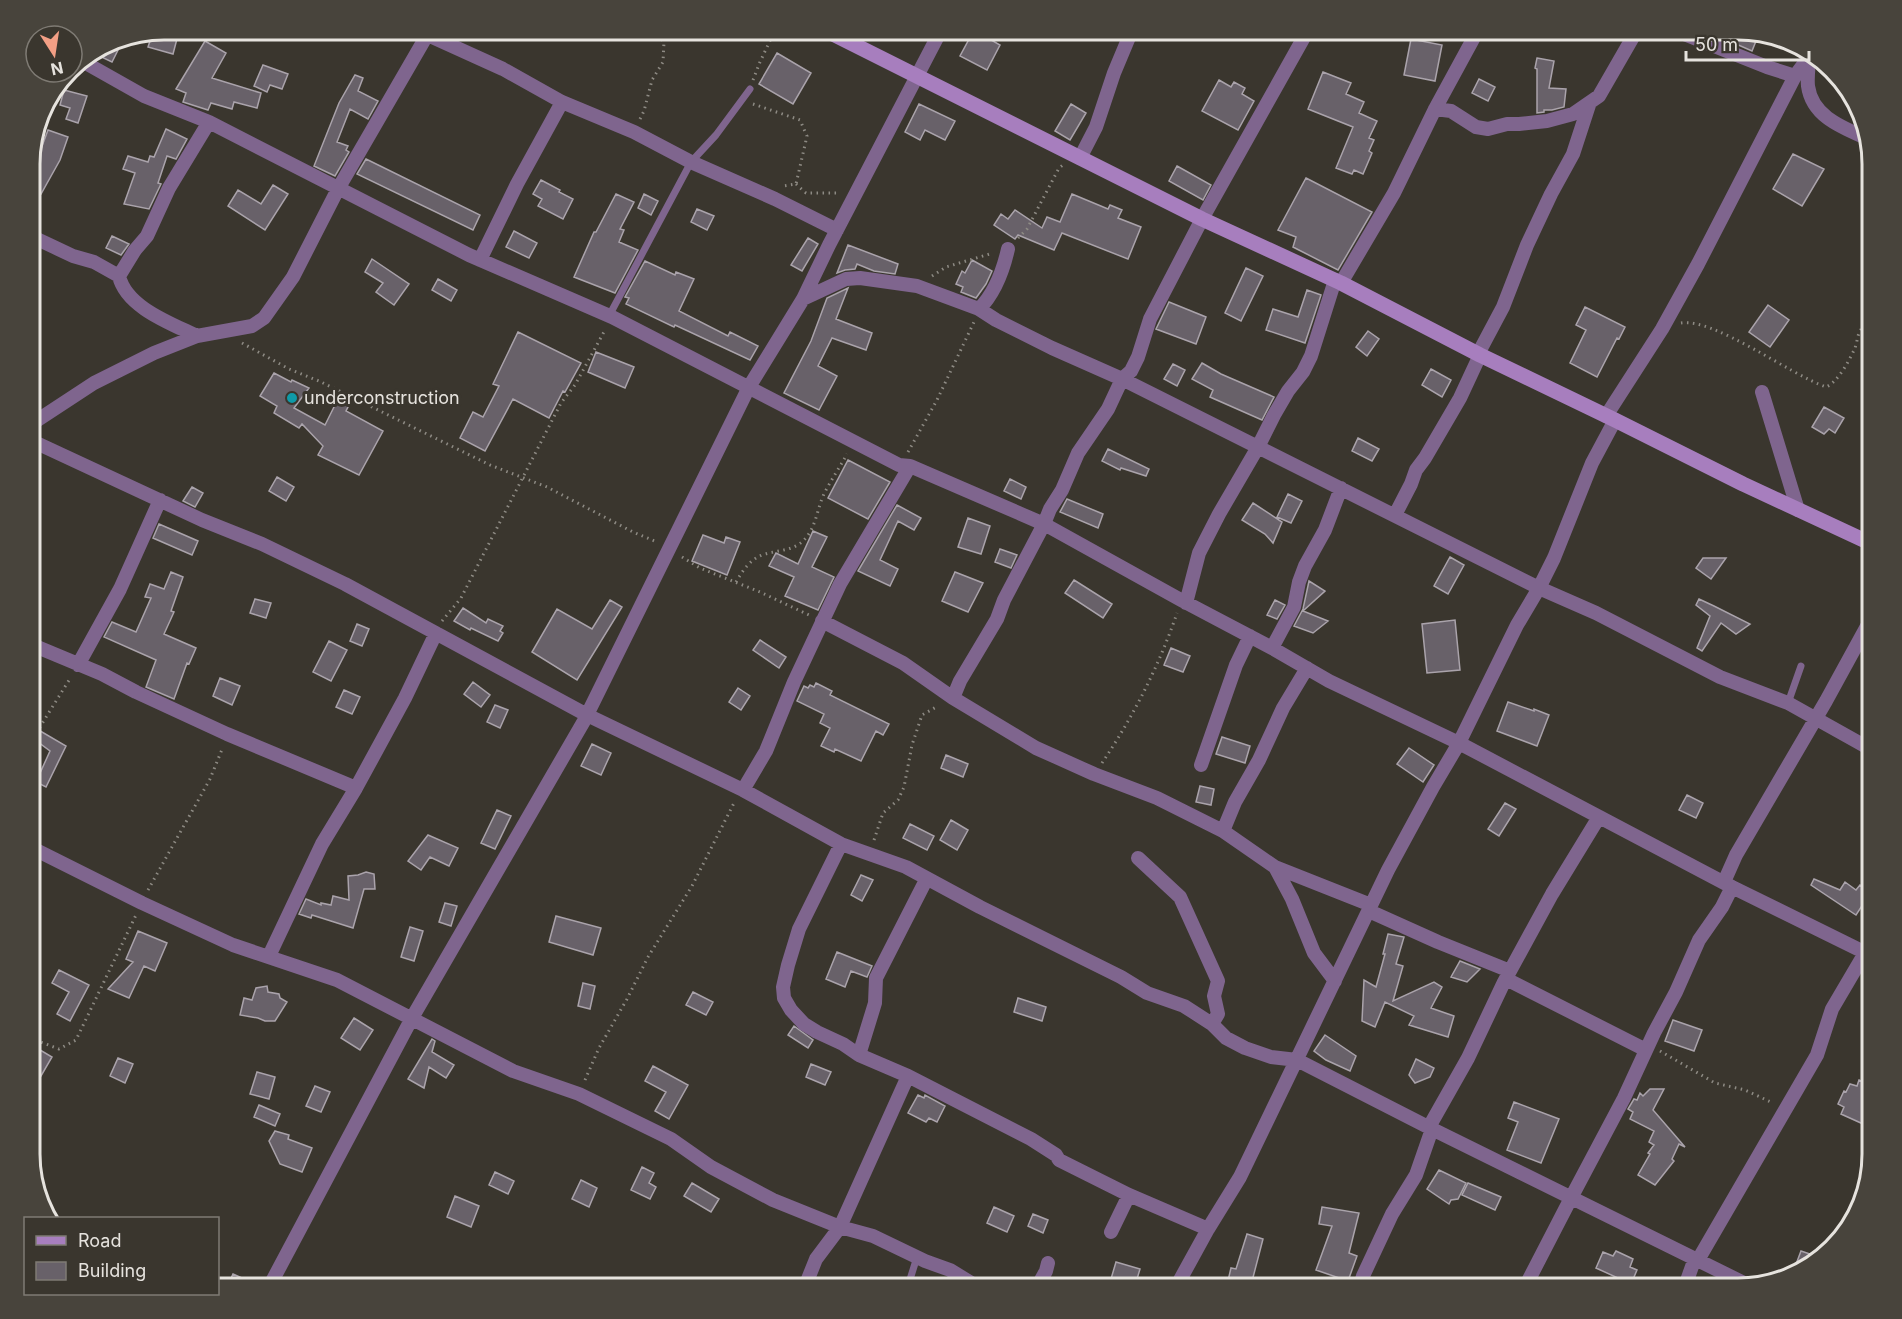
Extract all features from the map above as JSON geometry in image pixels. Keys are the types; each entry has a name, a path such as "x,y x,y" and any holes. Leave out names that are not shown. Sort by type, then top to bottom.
{"street":[{"path":"1075,161 1096,127 1128,40"},
{"path":"953,698 960,681 997,619 1004,600 1062,490 1078,453 1108,409 1122,379 1131,370 1138,357 1150,319 1202,219 1302,40"},
{"path":"1184,602 1199,553 1219,514 1283,399 1303,372 1311,356 1338,282 1394,193 1435,109 1472,40"},
{"path":"1435,109 1451,111 1476,127 1488,129 1507,124 1547,121 1573,114 1599,96 1631,40"},
{"path":"1699,40 1795,76"},
{"path":"41,417 94,383 154,353 196,336 252,326 264,318 293,277 338,189 420,41"},
{"path":"444,41 503,69 562,102 634,132 691,162 837,230"},
{"path":"846,41 1075,161 1338,282 1479,355 1732,479 1862,539"},
{"path":"274,1278 412,1018 587,715 749,387 803,299 935,41"},
{"path":"1181,1278 1240,1176 1388,870 1432,787 1459,743 1517,625 1539,588 1558,548 1611,418 1698,264 1795,76 1806,61"},
{"path":"1810,64 1808,86 1813,103 1822,114 1836,124 1857,134"},
{"path":"90,65 144,96 209,122 480,260 610,317 905,466 1044,524 1329,681 1459,743 1728,884 1862,946"},
{"path":"480,260 517,184 562,102"},
{"path":"1395,515 1416,470 1460,398 1503,307 1527,245 1573,154 1589,105"},
{"path":"196,336 132,300 122,288 119,276 135,250 147,236 170,188 209,122"},
{"path":"41,240 73,256 94,262 119,276"},
{"path":"980,309 987,301 1004,268 1008,249"},
{"path":"803,299 846,279 860,278 917,286 980,309 996,320 1052,348 1122,379 1539,588 1596,613 1720,677 1788,704 1862,745"},
{"path":"1762,392 1798,510"},
{"path":"41,445 202,520 262,544 345,584 587,715 742,789 841,844 906,867 926,880 1121,977 1147,993 1184,1006 1212,1024 1226,1038 1245,1048 1271,1057 1297,1060 1734,1278"},
{"path":"742,789 766,751 794,681 840,584 905,466"},
{"path":"1272,648 1294,607 1305,566 1325,530 1341,488"},
{"path":"78,665 120,589 160,500"},
{"path":"822,621 903,663 953,698 1036,748 1094,774 1157,798 1223,831 1275,867 1370,908 1508,975 1648,1048"},
{"path":"268,956 322,844 356,788 405,698 434,632"},
{"path":"1530,1278 1624,1098 1699,940 1722,907 1736,855 1862,635"},
{"path":"1201,765 1236,665 1250,636"},
{"path":"41,649 118,681 136,692 227,734 356,788"},
{"path":"1223,831 1235,802 1259,760 1283,708 1307,668"},
{"path":"1362,1278 1392,1214 1416,1175 1431,1128 1508,975 1577,850 1599,817"},
{"path":"841,844 799,929 783,987 784,998 804,1024 859,1055 908,1076 1031,1139 1056,1155 1059,1160 1208,1229"},
{"path":"41,852 233,945 337,980 513,1071 579,1094 670,1139 711,1167 773,1200 840,1227 873,1236 963,1278"},
{"path":"1138,858 1180,897 1218,981 1214,996 1218,1014 1212,1024"},
{"path":"1275,867 1292,899 1314,953 1335,981"},
{"path":"859,1055 875,1003 876,978 926,880"},
{"path":"1689,1278 1697,1259 1817,1055 1832,1009 1862,962"},
{"path":"808,1278 816,1259 840,1227 908,1076"},
{"path":"1111,1232 1129,1194"},
{"path":"1042,1278 1048,1263"}],"lane":[{"path":"610,317 691,162 716,135 750,88"},
{"path":"1788,704 1801,666"},
{"path":"910,1278 917,1257"}],"path":[{"path":"634,132 644,111 652,80 663,62 663,41"},
{"path":"750,88 770,41"},
{"path":"741,100 800,120 807,136 796,184"},
{"path":"917,286 946,267 1008,249 1027,230 1059,168 1075,161"},
{"path":"796,184 806,193 843,193 853,200"},
{"path":"767,196 775,187 796,184"},
{"path":"905,466 913,444 980,309"},
{"path":"434,632 461,598 561,403 575,385 610,317"},
{"path":"1662,328 1689,322 1704,327 1732,338 1783,367 1826,387 1838,379 1855,348 1859,330 1862,328"},
{"path":"226,331 246,346 289,369 319,381 490,465 547,487 633,532 670,548 700,567 822,621"},
{"path":"736,582 743,569 763,554 793,548 809,535 824,495 853,441"},
{"path":"1094,774 1113,747 1148,683 1184,602"},
{"path":"41,724 78,665"},
{"path":"869,853 883,813 898,800 904,787 912,745 922,716 930,709 953,698"},
{"path":"41,1042 59,1049 76,1040 173,842 210,779 227,734"},
{"path":"579,1094 599,1048 648,957 703,867 742,789"},
{"path":"1648,1048 1715,1083 1745,1090 1785,1110"}],"building":[{"path":"968,40 992,40 1000,45 987,70 960,56"},
{"path":"1411,40 1442,45 1435,81 1404,75"},
{"path":"1727,40 1755,42 1752,51"},
{"path":"176,41 173,54 148,47 150,42"},
{"path":"205,41 226,53 212,78 261,93 257,108 234,102 232,109 211,103 208,110 183,102 186,93 176,89"},
{"path":"118,50 112,62 102,57"},
{"path":"777,53 811,73 793,104 759,84"},
{"path":"1537,58 1554,61 1549,88 1566,89 1564,107 1537,113 1537,69 1535,68"},
{"path":"263,65 288,74 282,89 270,85 267,92 254,86"},
{"path":"1323,72 1351,83 1346,94 1364,102 1359,113 1377,121 1369,138 1374,140 1369,151 1372,153 1363,174 1354,170 1352,174 1336,168 1353,127 1308,109"},
{"path":"355,75 363,78 358,91 378,101 368,119 350,109 337,142 348,146 346,150 349,152 335,176 314,166 339,103"},
{"path":"1479,79 1495,87 1488,101 1472,93"},
{"path":"1219,80 1231,87 1234,82 1245,88 1242,94 1254,101 1238,130 1202,111"},
{"path":"65,90 87,96 78,123 66,119 70,108 60,105"},
{"path":"919,104 955,121 945,140 925,130 920,140 905,132"},
{"path":"1071,104 1086,113 1070,140 1055,131"},
{"path":"166,129 187,139 176,159 167,156 158,183 161,184 149,209 124,204 135,173 123,169 128,156 148,162 150,156 154,157"},
{"path":"48,130 68,137 60,160 41,194 41,156"},
{"path":"1793,154 1824,169 1802,206 1773,189"},
{"path":"366,159 480,215 473,230 357,174"},
{"path":"1177,166 1211,185 1203,200 1169,181"},
{"path":"1306,178 1372,212 1338,270 1293,247 1296,237 1278,230"},
{"path":"541,180 573,199 563,219 538,206 542,199 533,194"},
{"path":"273,185 288,194 265,230 228,206 238,190 261,204"},
{"path":"616,194 634,202 620,229 624,230 619,242 638,250 615,293 574,277 594,232"},
{"path":"644,194 658,201 651,215 638,208"},
{"path":"1072,194 1108,209 1110,205 1122,210 1118,218 1141,227 1128,259 1062,233 1054,250 1018,235 1015,239 994,225 1001,214 1008,219 1015,210 1042,228 1047,217 1060,222"},
{"path":"697,209 714,216 707,230 691,222"},
{"path":"514,231 537,243 529,258 506,247"},
{"path":"112,236 129,244 121,255 106,248"},
{"path":"808,238 818,244 802,271 791,265"},
{"path":"848,245 898,264 895,274 874,271 857,264 855,269 837,273"},
{"path":"372,259 409,284 394,305 376,292 383,283 365,272"},
{"path":"972,260 992,271 976,298 961,292 963,287 956,284 962,271 965,273"},
{"path":"645,261 675,275 676,272 694,279 679,311 728,336 730,332 758,346 750,360 626,304 629,298 625,297"},
{"path":"1246,268 1263,276 1241,321 1225,313"},
{"path":"438,279 457,290 451,301 432,290"},
{"path":"848,288 836,319 872,333 866,350 832,338 818,366 837,376 819,410 784,393 811,341 827,298"},
{"path":"1307,290 1321,295 1305,343 1266,330 1273,309 1298,317"},
{"path":"1169,302 1206,317 1196,344 1156,329"},
{"path":"1768,305 1789,320 1770,347 1749,332"},
{"path":"1585,307 1625,327 1597,377 1570,363 1586,330 1576,325"},
{"path":"1368,331 1379,339 1367,356 1356,347"},
{"path":"518,332 581,363 549,418 513,399 485,451 460,438 473,412 483,417 499,386 493,384"},
{"path":"596,352 634,367 625,388 588,372"},
{"path":"1202,363 1221,374 1274,397 1262,420 1210,397 1213,390 1192,379"},
{"path":"1173,364 1185,370 1177,386 1164,379"},
{"path":"1431,369 1451,380 1442,397 1422,385"},
{"path":"274,373 309,388 294,408 325,425 339,397 350,403 346,411 383,431 359,475 318,455 323,446 302,424 299,428 274,413 277,406 260,396"},
{"path":"1824,407 1844,418 1835,433 1829,429 1824,434 1812,427"},
{"path":"1358,438 1379,449 1372,461 1352,451"},
{"path":"1108,449 1149,469 1146,476 1121,468 1120,470 1102,461"},
{"path":"848,460 890,482 868,519 828,498"},
{"path":"277,477 294,487 286,501 269,491"},
{"path":"1010,479 1026,487 1021,499 1004,491"},
{"path":"192,487 203,493 195,507 183,501"},
{"path":"1288,494 1302,501 1291,523 1277,517"},
{"path":"1067,499 1103,514 1098,528 1060,512"},
{"path":"1253,503 1282,522 1273,543 1265,534 1242,520"},
{"path":"897,505 921,518 914,530 898,521 880,560 898,569 890,586 858,571"},
{"path":"968,518 990,526 981,554 958,547"},
{"path":"159,524 198,541 192,555 153,538"},
{"path":"813,531 827,537 812,567 834,577 818,610 785,596 794,577 769,566 776,553 798,564"},
{"path":"703,535 724,543 726,537 740,542 727,575 692,561"},
{"path":"1000,549 1017,555 1011,568 995,562"},
{"path":"1450,557 1464,565 1448,594 1434,586"},
{"path":"1703,558 1726,558 1711,579 1696,568"},
{"path":"171,572 183,577 171,611 174,612 164,634 196,648 189,664 187,663 174,699 146,687 156,660 104,637 112,622 136,632 151,598 145,597 150,584 164,589"},
{"path":"955,572 983,583 968,612 942,601"},
{"path":"1074,580 1112,604 1103,618 1065,593"},
{"path":"1309,581 1325,591 1303,611 1328,621 1313,633 1294,626 1303,609"},
{"path":"255,599 271,603 266,618 250,613"},
{"path":"1699,599 1750,624 1736,634 1721,623 1702,651 1697,648 1710,616 1696,605"},
{"path":"610,600 622,607 577,680 532,652 557,609 592,629"},
{"path":"1275,600 1285,605 1277,619 1267,615"},
{"path":"463,608 486,623 488,619 503,626 500,631 503,633 498,641 454,621"},
{"path":"1455,620 1460,670 1427,673 1422,624"},
{"path":"357,624 369,629 362,646 350,641"},
{"path":"760,640 786,657 779,668 753,650"},
{"path":"329,641 347,650 331,681 313,672"},
{"path":"1171,648 1190,656 1183,672 1164,665"},
{"path":"220,678 240,686 232,705 213,696"},
{"path":"473,682 490,695 481,707 464,694"},
{"path":"816,683 832,691 830,695 889,724 883,735 876,731 861,761 835,749 834,752 821,746 830,728 820,723 824,714 797,701 804,686 814,687"},
{"path":"738,688 750,696 741,710 729,702"},
{"path":"344,690 360,697 352,714 336,707"},
{"path":"1508,702 1549,715 1537,746 1497,731"},
{"path":"495,705 508,710 500,728 487,722"},
{"path":"41,731 66,746 46,787 41,784 41,771 50,751 41,744"},
{"path":"1222,737 1250,746 1245,763 1216,754"},
{"path":"592,744 611,753 601,775 581,766"},
{"path":"1409,748 1434,765 1423,782 1397,764"},
{"path":"946,755 968,764 963,777 941,768"},
{"path":"1200,786 1214,789 1211,805 1196,802"},
{"path":"1687,795 1703,803 1696,818 1679,810"},
{"path":"1505,803 1516,809 1499,836 1488,829"},
{"path":"497,810 511,816 495,849 481,843"},
{"path":"951,820 968,830 957,850 940,840"},
{"path":"910,824 934,836 927,850 903,838"},
{"path":"428,835 458,848 449,866 430,857 421,870 408,861"},
{"path":"366,872 374,874 375,889 364,889 353,928 312,915 311,918 299,914 306,899 321,905 321,903 331,905 333,896 349,900 348,876"},
{"path":"861,875 873,880 862,901 851,895"},
{"path":"1814,879 1840,890 1845,882 1856,890 1860,885 1862,886 1862,906 1856,915 1811,885"},
{"path":"445,903 457,906 451,926 439,922"},
{"path":"556,916 601,928 593,955 549,942"},
{"path":"410,927 423,931 414,961 401,957"},
{"path":"138,931 167,943 155,971 144,966 129,998 108,989 133,962 126,959"},
{"path":"1388,934 1404,937 1396,964 1403,966 1393,1001 1434,982 1442,987 1431,1008 1454,1016 1448,1037 1409,1025 1414,1016 1385,1002 1375,1027 1362,1021 1364,980 1376,987"},
{"path":"837,952 872,966 867,977 851,971 845,987 826,979"},
{"path":"1460,961 1480,969 1467,982 1451,977"},
{"path":"59,970 89,985 70,1021 57,1014 69,992 52,983"},
{"path":"583,983 595,986 590,1009 578,1006"},
{"path":"267,986 268,992 279,994 280,998 287,1002 275,1021 240,1015 244,998 252,1000 256,988"},
{"path":"693,992 713,1002 706,1015 686,1005"},
{"path":"1018,998 1046,1007 1042,1021 1014,1012"},
{"path":"354,1018 373,1030 360,1050 341,1038"},
{"path":"1673,1020 1702,1030 1694,1051 1665,1041"},
{"path":"794,1026 813,1040 808,1048 788,1035"},
{"path":"1325,1035 1356,1056 1350,1071 1326,1060 1314,1051"},
{"path":"432,1039 435,1041 432,1052 454,1065 446,1078 429,1067 424,1088 408,1079"},
{"path":"41,1050 52,1057 41,1076"},
{"path":"118,1058 133,1064 125,1083 110,1076"},
{"path":"1416,1059 1434,1068 1430,1077 1415,1083 1409,1075"},
{"path":"811,1064 831,1072 825,1085 806,1077"},
{"path":"653,1066 688,1085 669,1119 655,1111 666,1092 645,1081"},
{"path":"257,1072 275,1077 269,1099 250,1094"},
{"path":"1859,1080 1862,1081 1862,1123 1841,1114 1844,1107 1838,1104 1850,1084 1857,1086"},
{"path":"315,1086 330,1092 321,1112 306,1106"},
{"path":"1650,1089 1664,1089 1653,1110 1685,1147 1679,1144 1672,1159 1674,1161 1655,1185 1638,1175 1654,1145 1649,1142 1654,1131 1630,1119 1633,1112 1628,1109 1640,1093 1643,1096"},
{"path":"918,1095 924,1098 925,1095 945,1106 937,1122 929,1118 926,1122 908,1113"},
{"path":"1514,1102 1559,1119 1541,1163 1507,1150 1518,1122 1508,1118"},
{"path":"259,1105 280,1114 275,1126 254,1117"},
{"path":"275,1131 289,1135 288,1139 312,1148 302,1172 280,1164 269,1141"},
{"path":"642,1167 654,1173 649,1183 656,1187 650,1199 631,1190"},
{"path":"1439,1170 1466,1183 1458,1199 1451,1200 1449,1204 1427,1189"},
{"path":"495,1172 514,1181 508,1194 489,1185"},
{"path":"581,1180 597,1188 589,1207 572,1199"},
{"path":"692,1183 719,1199 711,1212 684,1196"},
{"path":"1468,1183 1501,1197 1495,1210 1462,1195"},
{"path":"455,1196 479,1206 471,1227 447,1217"},
{"path":"994,1207 1014,1216 1007,1232 987,1223"},
{"path":"1322,1207 1359,1213 1349,1253 1357,1256 1349,1278 1339,1278 1316,1270 1332,1226 1319,1224"},
{"path":"1033,1214 1048,1220 1043,1233 1028,1226"},
{"path":"1247,1234 1263,1239 1253,1278 1229,1278 1231,1268 1236,1269"},
{"path":"1616,1251 1633,1259 1630,1267 1637,1270 1634,1278 1618,1278 1596,1268 1603,1252 1613,1256"},
{"path":"1801,1251 1811,1254 1800,1262 1796,1264"},
{"path":"1116,1262 1140,1269 1137,1278 1111,1278"}],"place":[{"name":"underconstruction","path":"292,398"}]}
